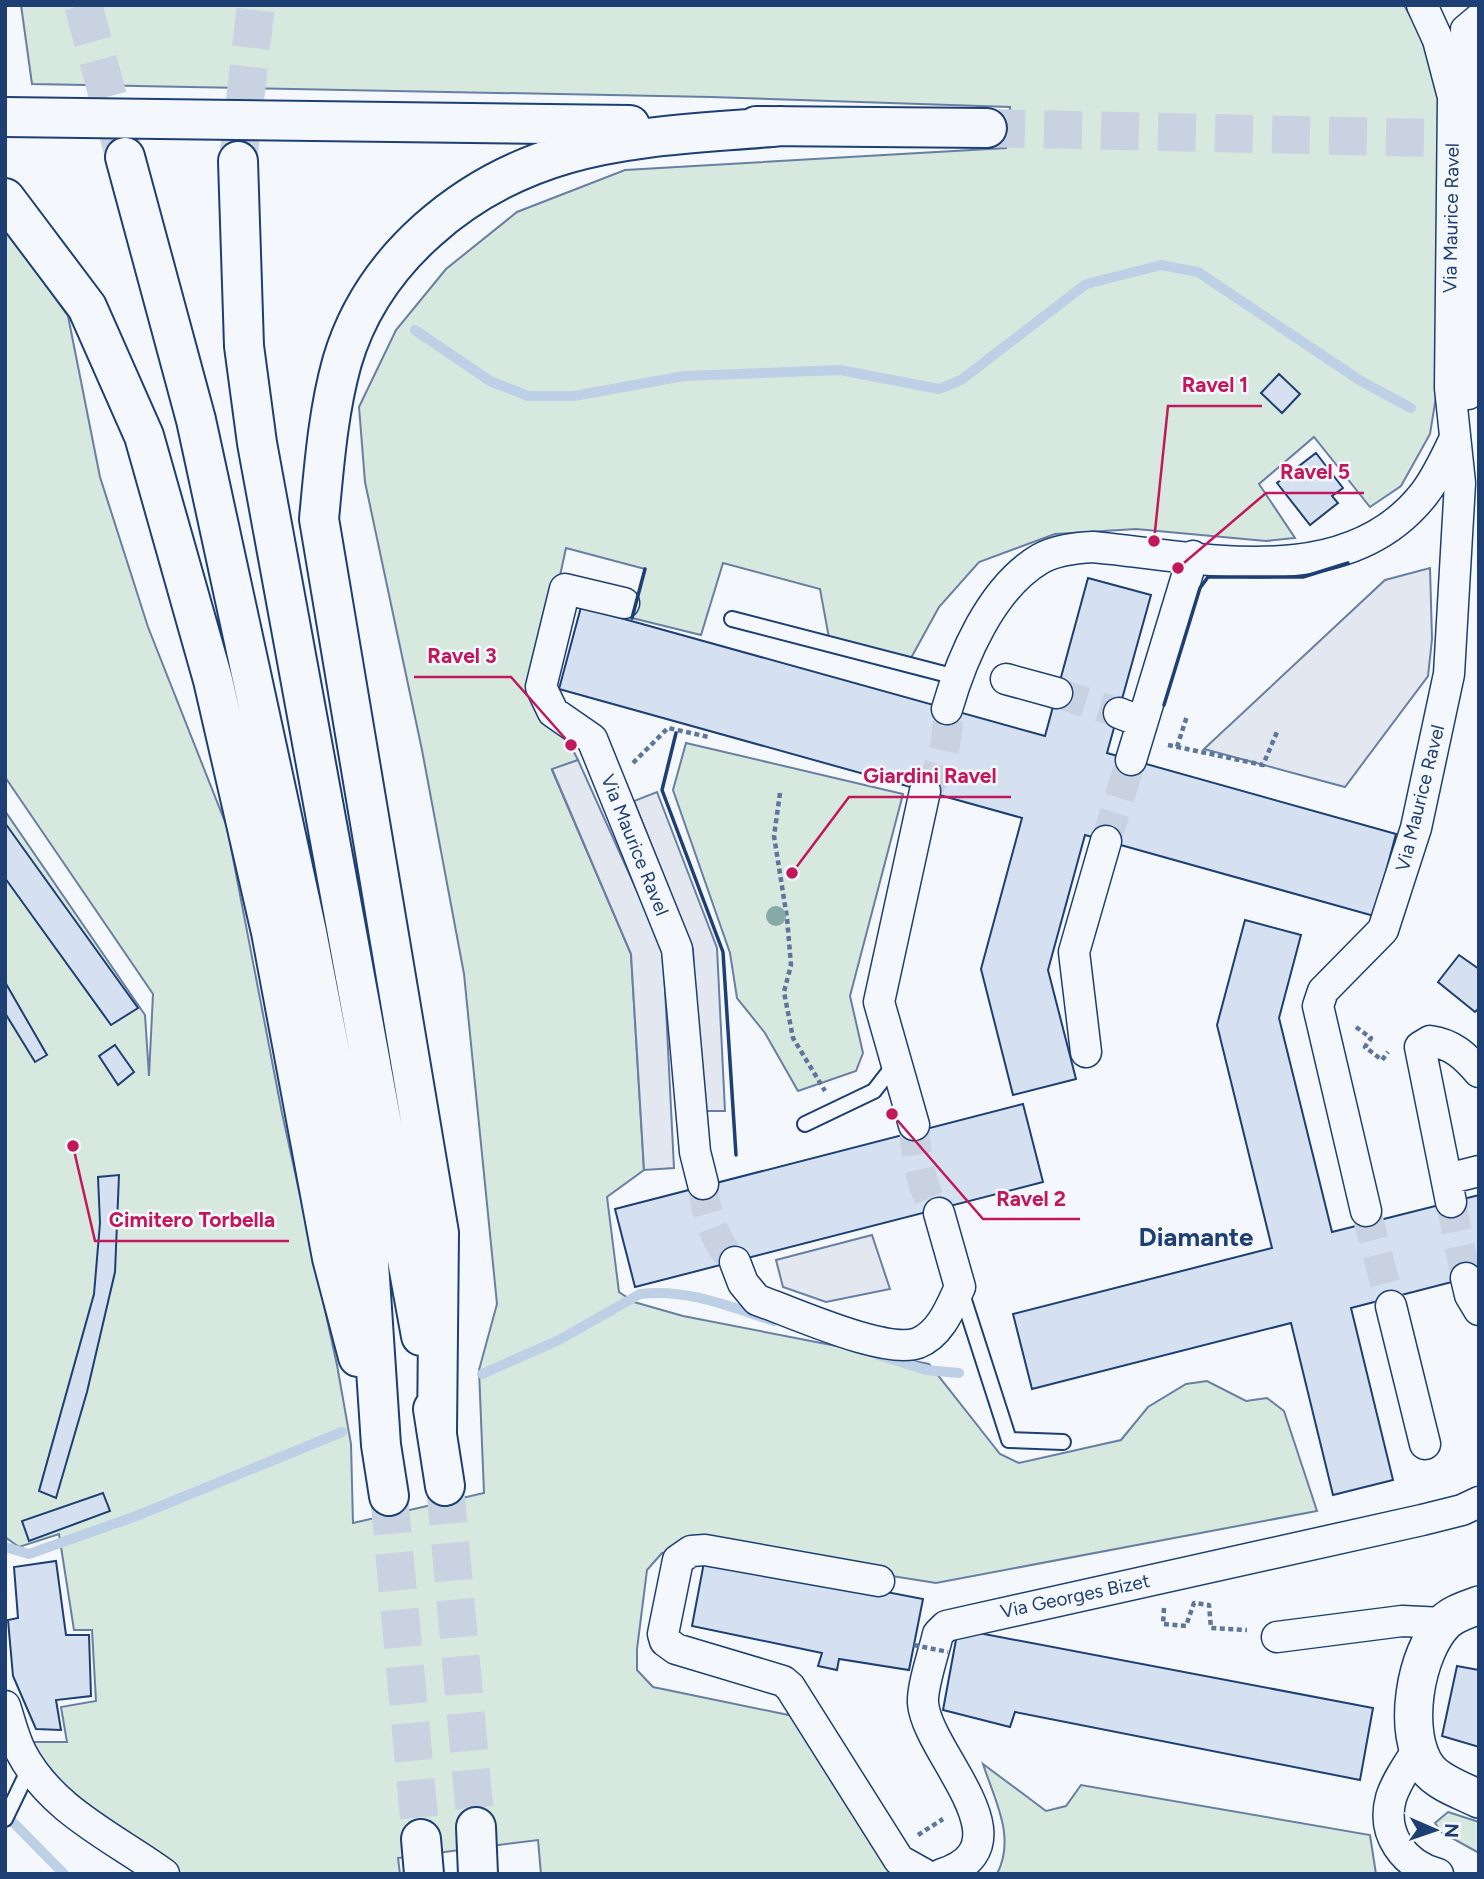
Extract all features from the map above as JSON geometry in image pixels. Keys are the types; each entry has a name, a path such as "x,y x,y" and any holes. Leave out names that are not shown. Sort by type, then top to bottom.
{"highway":[{"path":"5,117 987,128"},
{"path":"437,1432 439,1233 319,519 326,448 342,362 363,311 392,267 420,235 484,190 530,166 604,145 781,126"},
{"path":"124,157 196,419 307,932 368,1248 381,1445 389,1496"},
{"path":"238,161 244,346 257,443 445,1486"},
{"path":"5,198 87,306 144,436 213,680 271,932 332,1258 381,1445"},
{"path":"476,1827 478,1874"}],"street":[{"name":"Via Maurice Ravel","path":"1318,1006 1323,991 1383,930 1416,828 1449,674 1460,483 1450,388 1453,97 1438,40 1422,5"},
{"name":"Via Maurice Ravel","path":"947,709 956,677 991,610 1019,575 1041,558 1068,549 1093,547 1253,562 1299,561 1356,546 1398,520 1424,495 1455,436 1470,389 1476,103 1466,30 1479,19"},
{"path":"1132,733 1193,556"},
{"name":"Via Maurice Ravel","path":"624,603 565,589 541,687 553,712 592,739 677,948 695,1152 704,1184"},
{"path":"1006,679 1057,693"},
{"path":"914,1125 879,1002 925,791"},
{"path":"1086,1052 1074,952 1107,841"},
{"path":"1318,1006 1366,1211"},
{"path":"1479,1072 1464,1055 1445,1043 1430,1041 1419,1048 1449,1190 1479,1171"},
{"path":"735,1262 743,1283 757,1300 884,1346 919,1342 943,1322 960,1287 939,1213"},
{"path":"1466,1278 1470,1295 1479,1310"},
{"path":"1391,1306 1425,1444"},
{"name":"Via Georges Bizet","path":"942,1874 966,1861 974,1850 979,1821 942,1751 923,1703 938,1634 958,1621 1435,1517 1479,1502"},
{"path":"878,1581 705,1550 691,1551 678,1560 663,1634 665,1641 676,1649 783,1681 790,1687 899,1860 924,1874"},
{"path":"1479,1605 1452,1616 1444,1623 1428,1648 1418,1681 1415,1704 1418,1749 1429,1770 1479,1799"},
{"path":"1291,1634 1402,1621 1444,1623"},
{"path":"5,1706 21,1752 46,1787 73,1814 164,1874"},
{"path":"1418,1749 1392,1796 1389,1826 1403,1854 1414,1864 1438,1874"}],"lane":[{"path":"733,619 956,677"},
{"path":"805,1124 874,1091 896,1063"},
{"path":"960,1287 1009,1440 1063,1442"},
{"path":"5,1819 31,1766"}],"path":[{"path":"1177,747 1186,716"},
{"path":"611,786 668,728 709,737"},
{"path":"1132,733 1177,747 1263,765 1277,732"},
{"path":"780,793 774,836 787,918 791,965 784,992 793,1038 813,1075 838,1110"},
{"path":"1318,1006 1347,1029 1352,1024 1371,1038 1364,1047 1382,1060 1388,1052 1426,1077"},
{"path":"1112,1588 1165,1605 1163,1624 1186,1626 1194,1602 1209,1605 1211,1628 1291,1634"},
{"path":"914,1645 948,1653"},
{"path":"893,1850 971,1802"}],"shaded area":[{"path":"21,5 1404,5 1418,30 1443,97 1436,397 1430,434 1401,486 1370,507 1314,437 1259,484 1295,538 1266,541 1136,529 1055,534 979,562 939,607 911,658 829,638 820,589 723,563 701,635 632,618 645,569 566,548 533,700 569,744 578,760 552,770 631,954 644,1170 607,1197 619,1292 634,1302 683,1316 929,1364 1000,1454 1019,1463 1121,1440 1148,1407 1186,1384 1207,1381 1246,1401 1267,1398 1284,1411 1317,1511 936,1583 701,1546 662,1553 647,1570 637,1670 653,1687 798,1717 898,1874 541,1874 538,1840 398,1858 400,1874 176,1874 73,1808 24,1742 67,1742 61,1707 96,1701 92,1630 74,1630 59,1534 19,1547 5,1537 5,811 145,1015 149,1076 153,994 5,777 5,229 68,316 100,477 148,627 227,827 282,1113 337,1365 351,1444 353,1523 484,1493 479,1370 497,1304 464,974 422,750 365,482 359,407 396,330 446,269 517,212 625,170 1006,148 1010,107 711,97 32,84"},
{"path":"1430,568 1432,639 1428,676 1345,787 1204,749 1385,580"},
{"path":"686,743 903,794 850,996 863,1053 856,1071 798,1091 765,1033 737,998 730,953 673,790"},
{"path":"578,760 663,949 674,1168 644,1170 631,954 552,769"},
{"path":"657,792 717,948 725,1111 699,1111 693,950 634,801"},
{"path":"872,1235 890,1289 826,1302 783,1287 776,1260"},
{"path":"983,1764 1046,1811 1066,1806 1081,1785 1370,1835 1376,1874 997,1874 1005,1846 1004,1833 998,1805"},
{"path":"1448,1812 1479,1822 1479,1853 1441,1832 1435,1823"}],"building":[{"path":"1279,374 1300,394 1282,413 1261,393"},
{"path":"1316,453 1343,488 1332,496 1338,503 1310,525 1277,483"},
{"path":"1088,578 1151,595 1107,753 1396,834 1374,916 1085,835 1048,970 1076,1079 1013,1095 981,969 1022,818 559,689 581,607 1045,736"},
{"path":"5,823 138,1008 111,1025 5,878"},
{"path":"1245,920 1301,935 1279,1018 1332,1232 1479,1195 1479,1275 1351,1308 1393,1480 1333,1495 1291,1323 1032,1389 1013,1314 1272,1248 1217,1025"},
{"path":"1459,955 1479,969 1479,1008 1475,1012 1438,982"},
{"path":"5,982 47,1055 35,1062 5,1013"},
{"path":"115,1045 134,1072 118,1085 99,1056"},
{"path":"1023,1104 1043,1182 635,1287 615,1209"},
{"path":"119,1175 115,1272 87,1392 56,1498 39,1491 94,1294 100,1223 98,1177"},
{"path":"103,1493 110,1511 29,1541 22,1521"},
{"path":"705,1557 923,1599 909,1670 839,1659 837,1670 818,1666 822,1653 692,1626"},
{"path":"56,1561 66,1635 89,1635 91,1696 56,1700 61,1730 36,1729 13,1676 8,1620 18,1618 14,1567"},
{"path":"958,1629 1373,1708 1360,1780 1015,1712 1010,1727 943,1710"},
{"path":"1457,1666 1479,1670 1479,1747 1442,1736"}],"waterway":[{"path":"415,330 490,381 528,396 574,396 684,376 840,370 939,389 961,380 1086,284 1161,265 1198,272 1361,381 1411,408"},
{"path":"482,1374 559,1340 640,1294 691,1296 774,1321"},
{"path":"878,1355 926,1370 959,1373"},
{"path":"5,1547 29,1554 139,1515 342,1432"},
{"path":"5,1814 64,1874"}],"tunnel":[{"path":"83,5 122,148"},
{"path":"238,161 256,5"},
{"path":"987,128 1479,139"},
{"path":"1057,693 1119,713"},
{"path":"925,791 936,774 944,752 947,709"},
{"path":"1106,841 1131,760"},
{"path":"914,1125 924,1185 939,1213"},
{"path":"703,1184 712,1226 722,1247 735,1262"},
{"path":"1451,1202 1466,1278"},
{"path":"1366,1211 1391,1306"},
{"path":"445,1486 476,1827"},
{"path":"389,1496 421,1839"}],"wall":[{"path":"1164,705 1200,588 1208,577 1303,577 1348,563"},
{"path":"632,618 645,569"},
{"path":"676,733 662,790 723,952 736,1155"}],"place":[{"name":"Ravel 1","path":"1154,541"},
{"name":"Ravel 5","path":"1178,568"},
{"name":"Ravel 3","path":"571,745"},
{"name":"Giardini Ravel","path":"792,873"},
{"name":"Ravel 2","path":"892,1114"},
{"name":"Cimitero Torbella","path":"73,1146"}],"district":[{"name":"Diamante","path":"1196,1237"}]}
